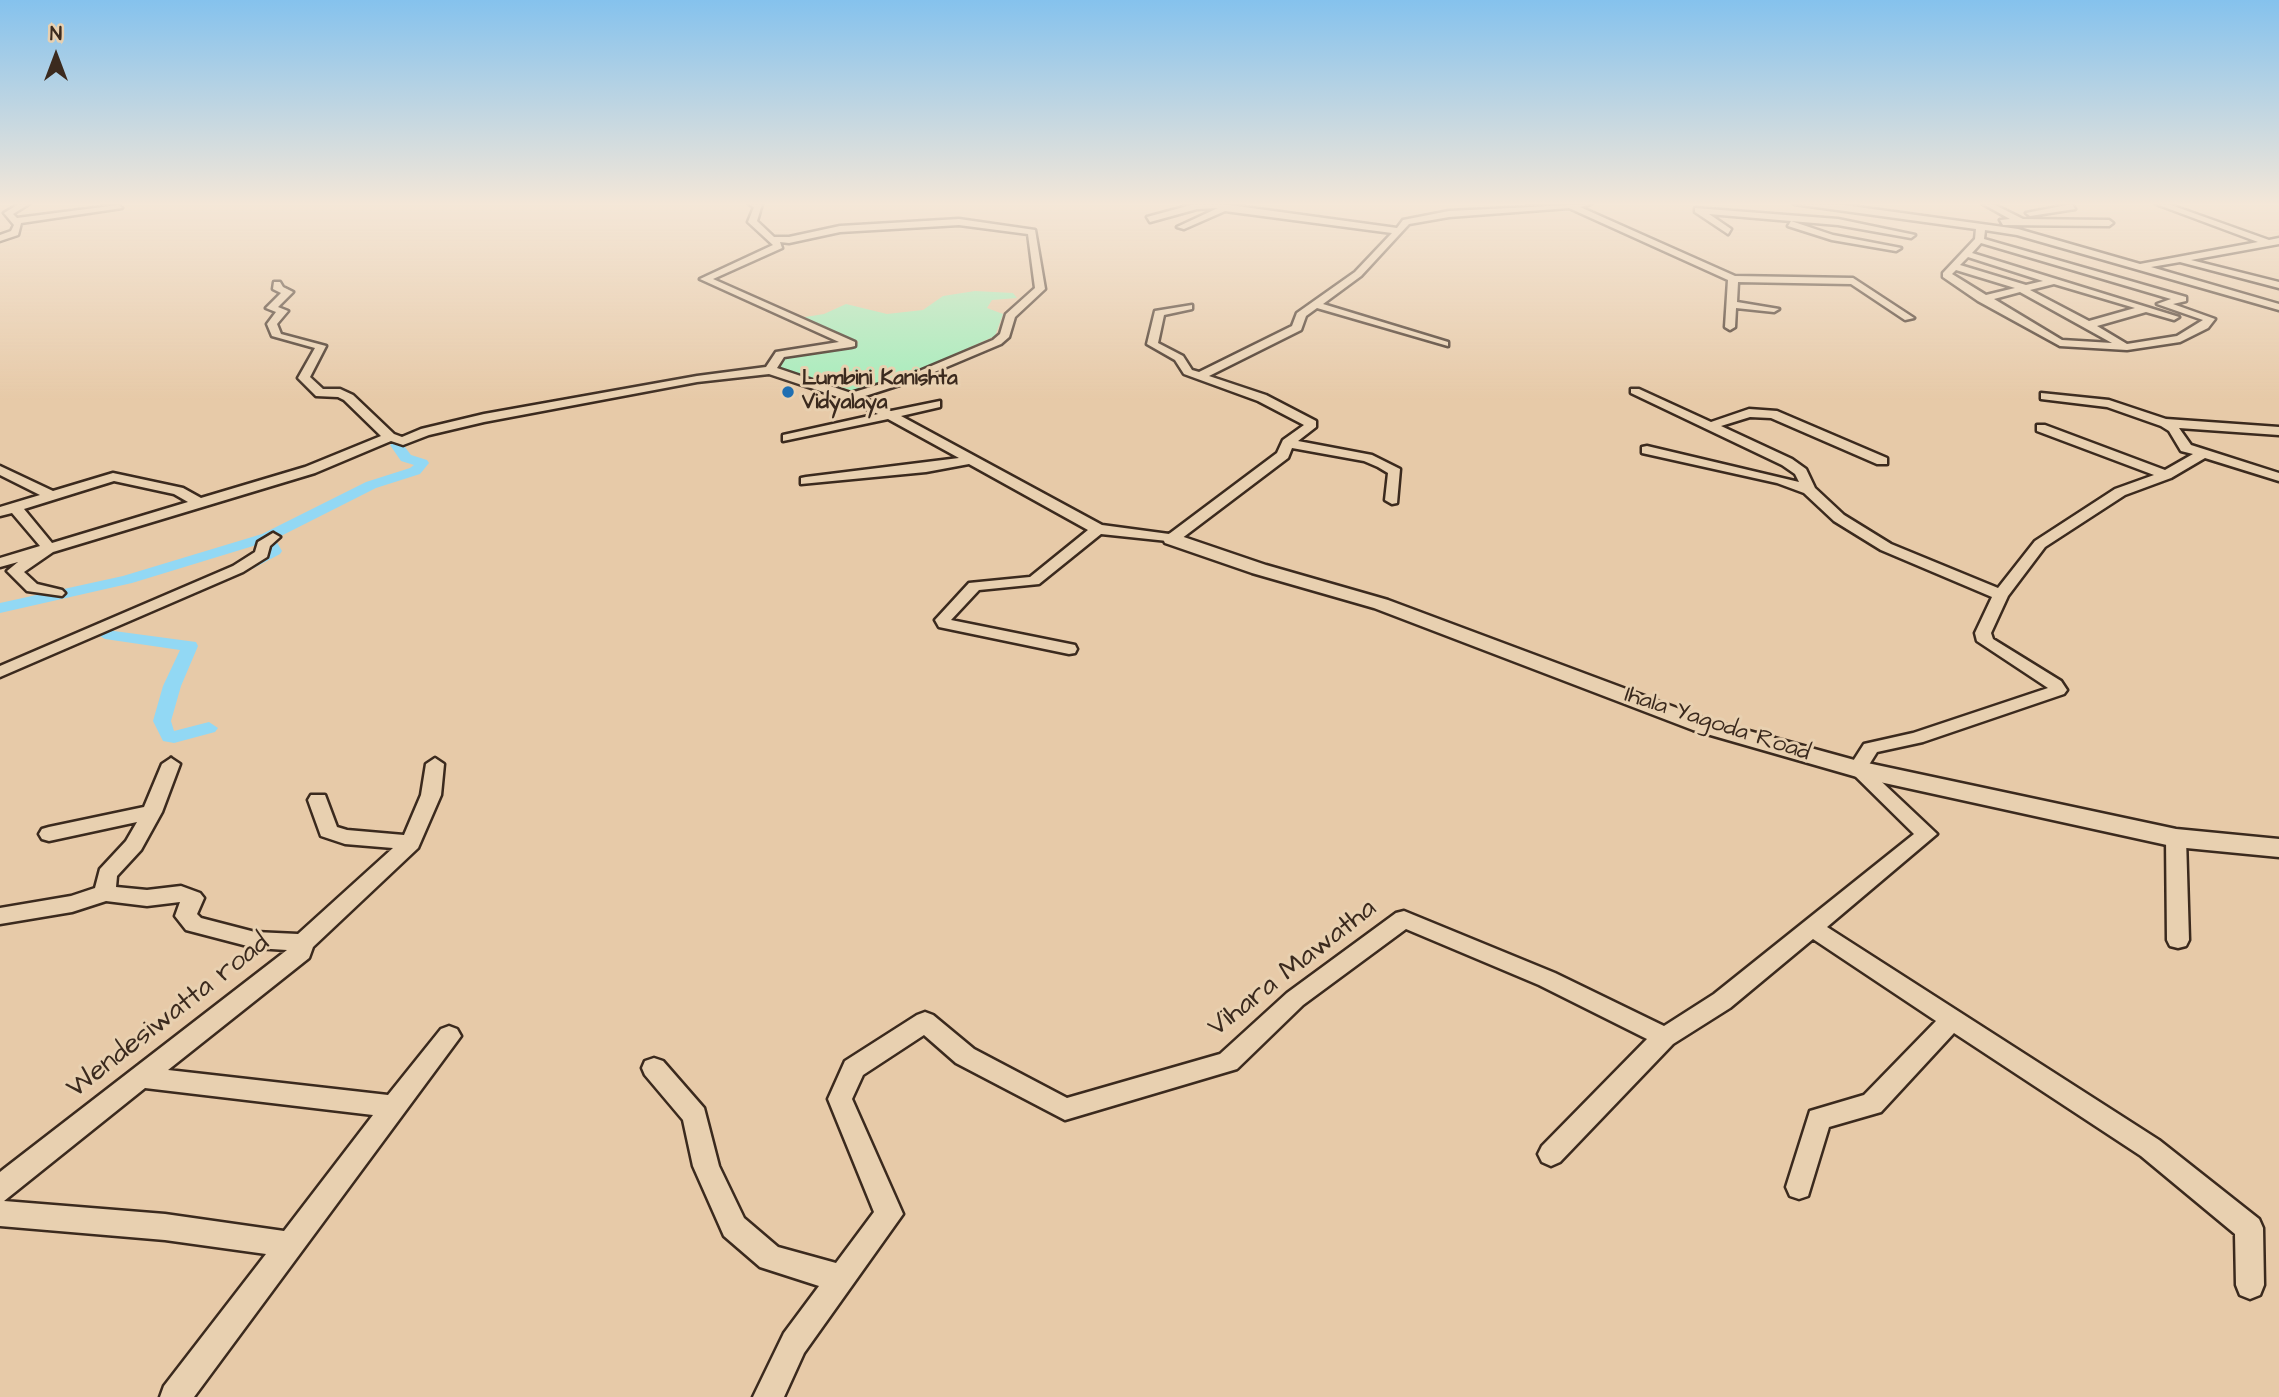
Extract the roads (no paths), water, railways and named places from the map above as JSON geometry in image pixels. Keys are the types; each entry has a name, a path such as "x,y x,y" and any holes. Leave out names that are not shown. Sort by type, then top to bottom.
{"street":[{"path":"727,269 705,279 851,344 780,354 769,370"},
{"path":"851,397 914,377 997,342 1005,335 1010,316 1040,289 1037,269"},
{"path":"1201,377 1297,328 1301,316 1314,304 1362,269"},
{"path":"1712,269 1734,279 1757,284 1853,281 1909,318"},
{"path":"1953,269 1946,275 1982,299 2060,343 2127,347 2180,339 2204,326 2210,319 2162,304 2182,299 2082,269"},
{"path":"1963,269 2022,288 2127,347"},
{"path":"2017,269 2204,326"},
{"path":"1982,299 2096,269"},
{"path":"2144,269 2279,307"},
{"path":"2215,269 2279,285"},
{"path":"1730,327 1734,279"},
{"path":"277,284 278,289 288,292 271,308 283,311 272,324 277,336 321,346 304,378 320,393 340,393 349,398 351,403 396,439"},
{"path":"1314,304 1444,344"},
{"path":"1730,304 1774,309"},
{"path":"0,563 310,470 396,439 484,418 697,379 769,370 851,397 891,415 968,460 1098,529 1172,539 1283,455 1288,443 1312,424 1310,420 1262,398 1188,372 1179,358 1152,344 1159,313 1188,307"},
{"path":"2248,311 2279,307"},
{"path":"2088,325 2144,309"},
{"path":"1635,391 1787,462 1801,472 1809,489 1839,519 1886,547 2001,595"},
{"path":"2045,396 2109,404 2174,429 2186,448 2261,469 2279,477"},
{"path":"788,438 936,404"},
{"path":"1710,426 1749,413 1773,414 1882,461"},
{"path":"2165,424 2279,431"},
{"path":"2040,428 2166,475"},
{"path":"1288,443 1367,458 1383,464 1395,472 1392,500"},
{"path":"1647,450 1781,480 1809,489"},
{"path":"1551,1154 1665,1037 1723,1001 1927,834 1857,769 1871,748 1917,738 2058,690 2055,685 1985,641 1983,633 2001,595 2039,544 2120,492 2166,475 2203,454"},
{"path":"806,481 926,468 968,460"},
{"path":"2261,469 2279,467"},
{"path":"0,470 50,495"},
{"path":"49,548 7,510 113,477 178,491 201,504"},
{"path":"1069,649 945,624 943,620 974,586 1034,581 1098,529"},
{"name":"Ihala Yagoda Road","path":"1172,539 1259,569 1381,604 1701,725 1857,769 2176,838 2279,848"},
{"path":"0,672 238,569 262,554 268,541"},
{"path":"49,548 15,571 32,588 57,593"},
{"path":"0,916 72,904 105,893 107,874 134,845 152,812 171,764"},
{"path":"303,943 411,843 431,795 435,764"},
{"path":"318,800 328,831 345,837 411,843"},
{"path":"49,834 152,812"},
{"path":"2176,838 2178,940"},
{"name":"Wendesiwatta road","path":"0,1190 139,1077 301,952 303,943 255,940 194,925 186,916 193,898 181,894 147,898 105,893"},
{"name":"Vihara Mawatha","path":"768,1397 794,1343 889,1214 840,1099 854,1068 925,1022 965,1056 1065,1109 1228,1062 1295,999 1404,919 1547,979 1665,1037"},
{"path":"1812,928 2150,1148 2249,1228 2250,1285"},
{"path":"1799,1188 1819,1119 1872,1104 1952,1020"},
{"path":"175,1397 449,1036"},
{"path":"654,1068 695,1116 706,1166 734,1227 770,1258 842,1279"},
{"path":"139,1077 394,1107"},
{"path":"0,1213 165,1227 291,1245"}],"waterway":[{"path":"267,537 371,485 415,471 422,463 406,458 396,445"},
{"path":"0,608 127,580 267,537"},
{"path":"247,566 275,551 267,537"},
{"path":"101,632 111,636 190,646 172,686 162,721 164,730 169,737 174,737 209,728"}],"place":[{"name":"Lumbini Kanishta Vidyalaya","path":"788,392"}]}
